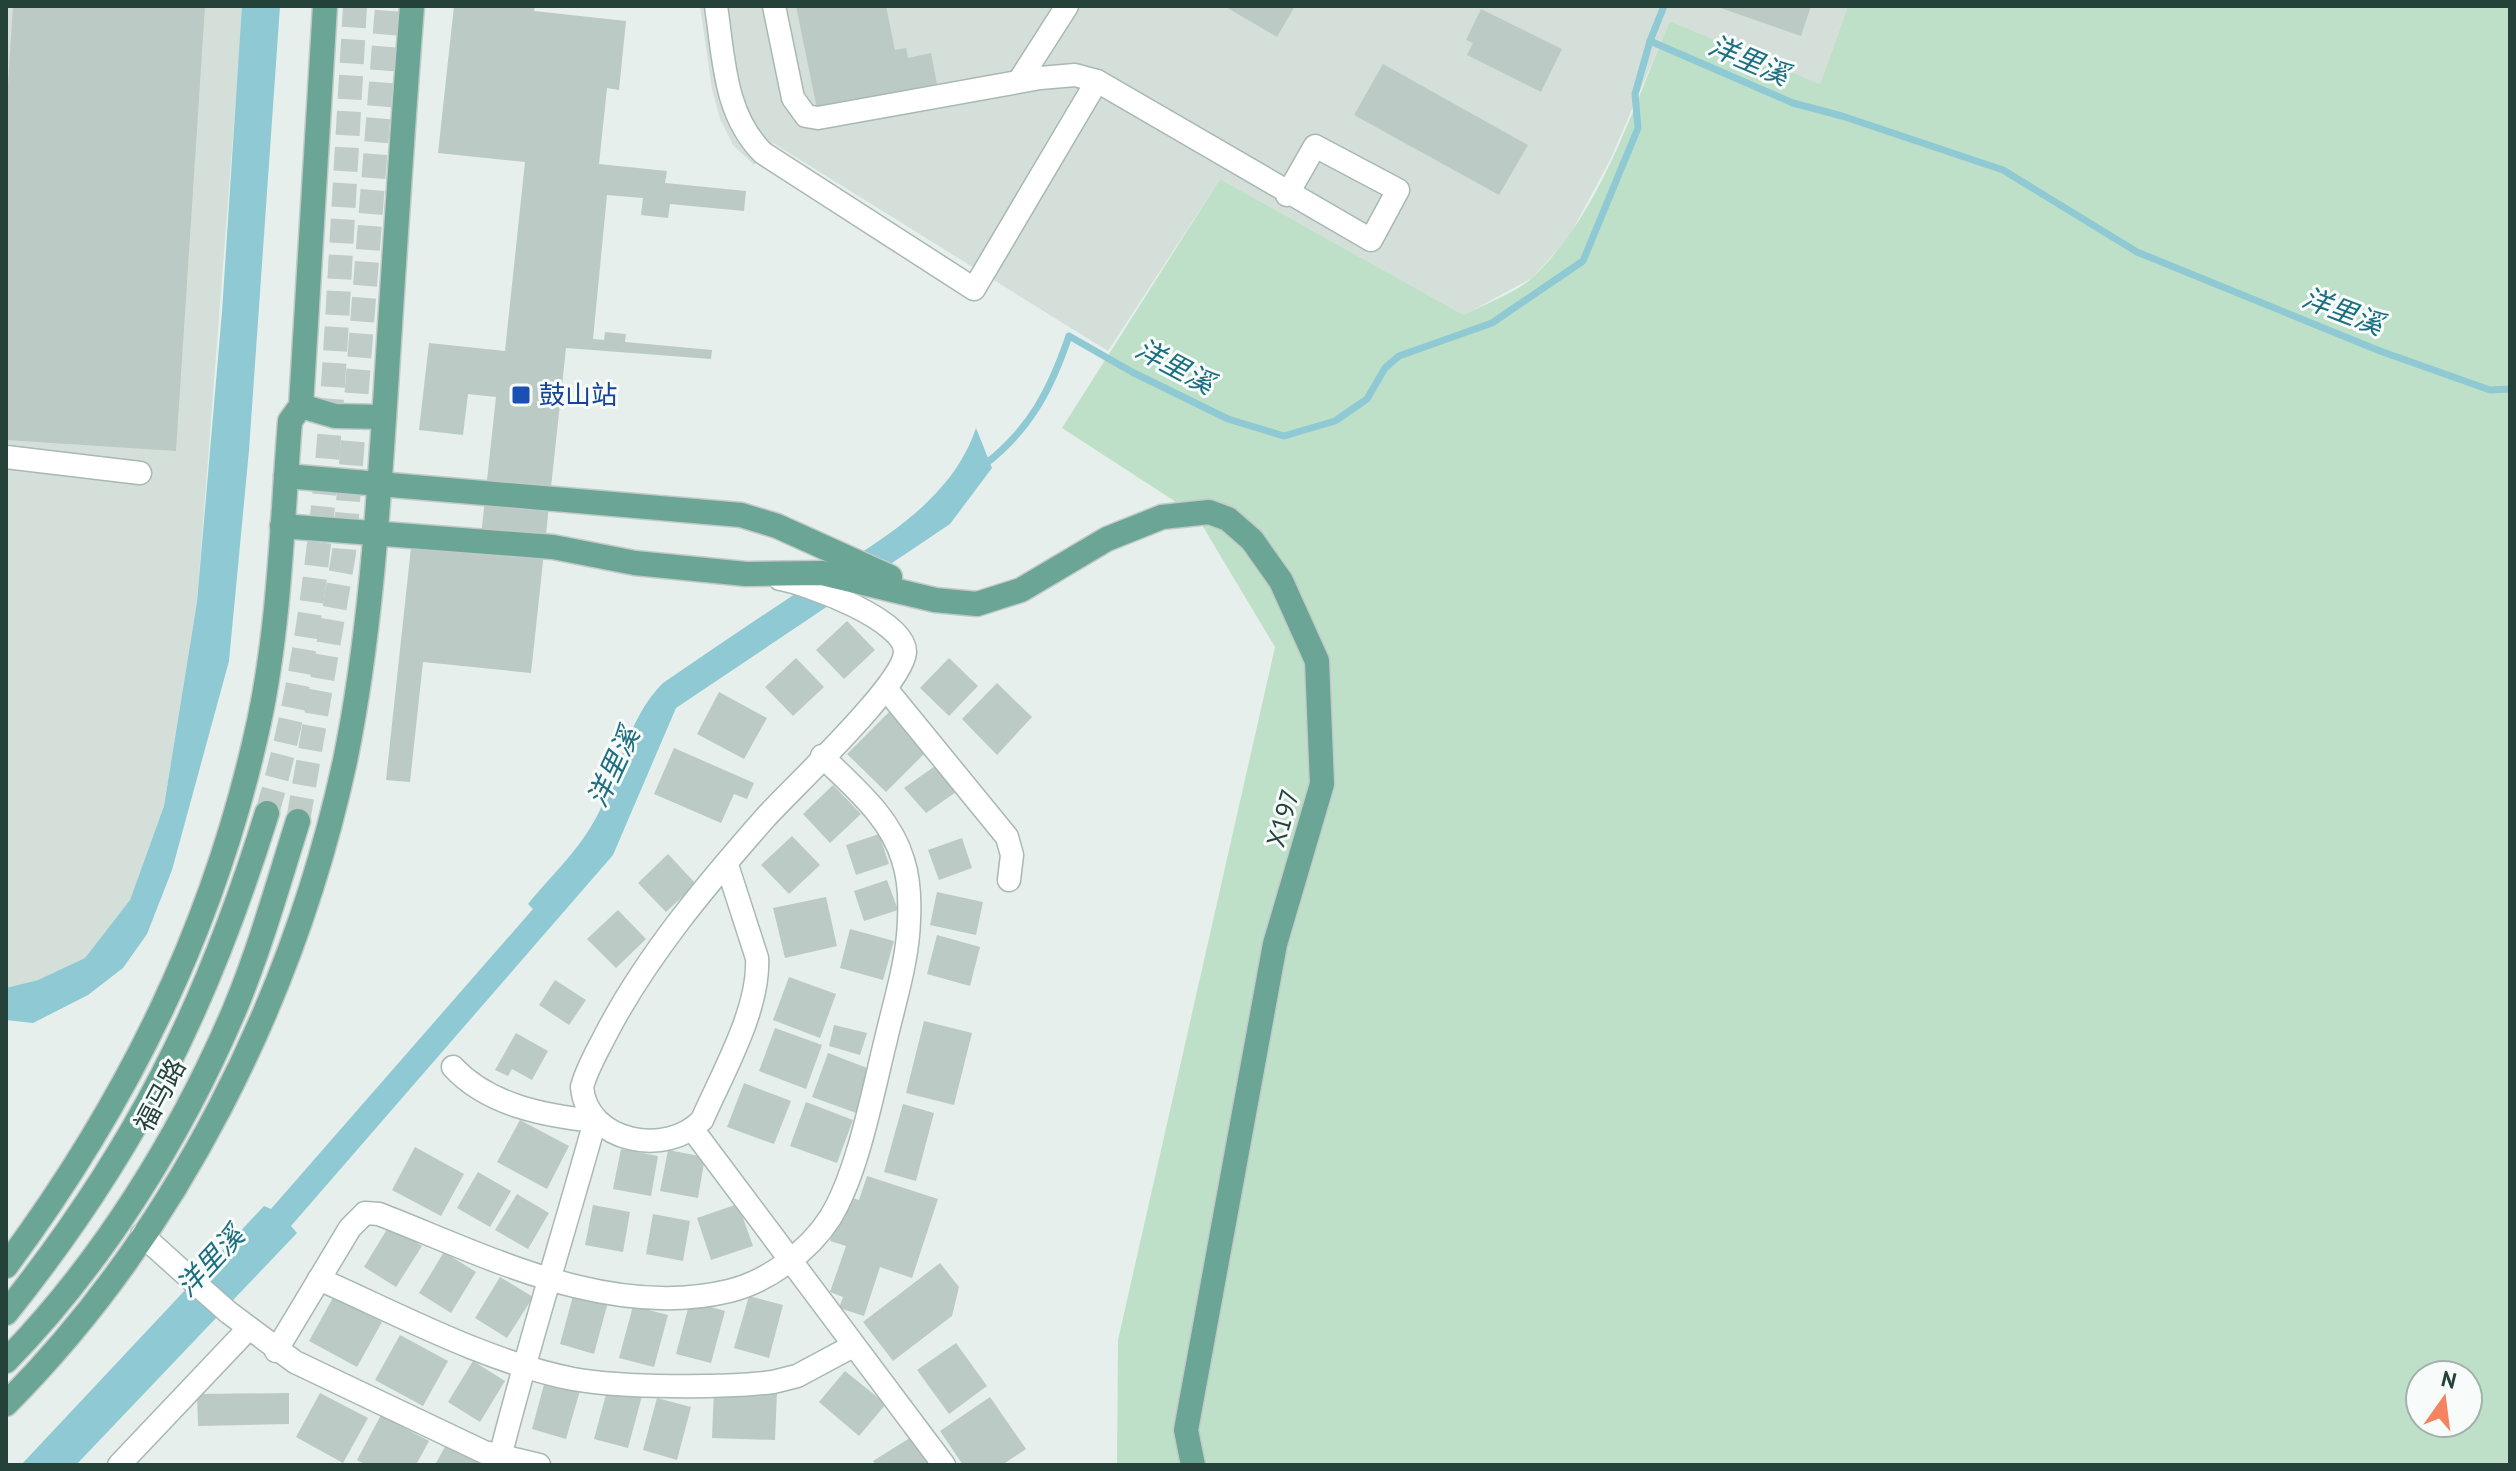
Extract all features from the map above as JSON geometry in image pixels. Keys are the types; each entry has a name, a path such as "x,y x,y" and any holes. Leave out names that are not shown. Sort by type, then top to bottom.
{"main road":[{"path":"6,1266 85,1155 113,1108 171,991 224,855 260,720 282,526 290,421 301,406 318,170 325,6"},
{"path":"6,1404 74,1327 142,1235 214,1116 247,1050 308,892 345,759 380,485 412,6"},
{"path":"301,406 335,416 384,417"},
{"path":"286,476 741,515 777,526 848,556 890,582"},
{"name":"X197","path":"890,582 935,600 977,604 1006,597 1128,529 1162,517 1209,512 1236,525 1265,556 1281,581 1317,661 1322,784 1275,944 1186,1430 1193,1465"},
{"path":"282,526 553,547 635,563 746,574 890,582"},
{"name":"福马路","path":"6,1313 82,1212 158,1090 220,953 267,813"},
{"name":"福马路","path":"6,1361 79,1274 139,1188 188,1105 234,1010 298,821"}],"street":[{"path":"716,6 735,114 746,136 763,153 974,289 1097,81"},
{"path":"774,6 793,98 806,116 818,118 1019,81 1075,75 1097,81 1287,195 1371,240 1398,190 1315,146 1287,195"},
{"path":"1019,81 1067,6"},
{"path":"6,457 140,473"},
{"path":"499,1461 523,1363 551,1281 595,1121 583,1099 585,1074 629,992 727,865 822,756 887,690 904,662 904,643 893,629 852,607 814,578"},
{"path":"887,690 1007,837 1012,855 1009,880"},
{"path":"276,1351 358,1218 371,1211 551,1281 629,1295 708,1295 752,1284 788,1259 829,1218 847,1179 899,984 909,920 904,861 890,828 822,756"},
{"path":"453,1067 473,1086 490,1095 557,1116 595,1121 631,1139 668,1138 693,1130 702,1120 741,1029 758,974 757,958 727,865"},
{"path":"693,1130 944,1465"},
{"path":"142,1235 276,1351 499,1461 539,1465"},
{"path":"319,1279 455,1339 523,1363 589,1381 745,1384 797,1376 853,1346"},
{"path":"119,1465 248,1329"}],"shaded area":[{"path":"6,6 243,6 197,602 164,806 130,900 85,958 38,980 6,988"},
{"path":"700,6 1848,6 1820,84 1670,21 1611,158 1569,237 1532,278 1464,315 1220,179 1108,351 773,143 754,165 733,145 720,119 712,89"}],"green space":[{"path":"1848,6 2510,6 2510,1465 1117,1465 1118,1340 1275,647 1196,515 1062,428 1220,179 1464,315 1527,282 1558,250 1598,189 1670,21 1820,84"}],"water":[{"path":"242,6 280,6 249,450 229,661 172,870 147,934 123,968 88,995 33,1023 6,1020 6,988 38,980 85,958 130,900 164,806 197,602 222,312"},
{"path":"976,428 992,468 950,524 676,708 613,855 291,1226 297,1233 76,1465 21,1465 264,1206 271,1209 533,909 528,904 574,851 597,816 632,729 663,683 901,525 946,482 963,457"}],"building":[{"path":"13,6 205,6 176,451 6,440 6,116"},
{"name":"鼓山站","path":"454,6 535,6 534,11 626,21 619,90 607,88 599,164 667,171 665,183 746,191 744,211 670,204 668,218 641,215 643,198 607,195 593,339 604,340 605,332 626,334 625,342 712,350 711,359 566,348 531,673 423,662 410,782 386,780 412,538 480,545 496,397 468,394 463,435 419,430 429,343 505,351 525,162 438,153"},
{"path":"796,6 886,6 895,50 906,48 908,58 931,53 937,84 817,109"},
{"path":"1224,6 1295,6 1277,37"},
{"path":"1715,6 1811,6 1801,36"},
{"path":"1481,9 1562,49 1541,92 1467,55 1473,43 1466,40"},
{"path":"1383,64 1528,145 1499,195 1354,115"},
{"path":"847,621 875,650 844,679 816,650"},
{"path":"796,658 824,687 793,716 765,687"},
{"path":"949,658 978,686 949,716 920,688"},
{"path":"997,683 1032,717 997,755 962,719"},
{"path":"719,692 767,718 744,759 697,734"},
{"path":"892,709 931,747 886,792 847,754"},
{"path":"674,748 754,783 747,799 734,794 721,823 654,794"},
{"path":"938,764 959,790 926,813 904,788"},
{"path":"833,785 861,814 830,843 803,814"},
{"path":"879,834 889,864 856,875 846,845"},
{"path":"792,836 820,865 789,894 761,865"},
{"path":"962,838 972,868 939,880 928,850"},
{"path":"668,854 696,884 666,912 638,883"},
{"path":"887,880 898,910 864,921 854,891"},
{"path":"937,892 983,902 976,935 930,925"},
{"path":"826,897 837,946 785,958 773,908"},
{"path":"618,910 646,939 616,968 587,939"},
{"path":"850,929 894,941 883,980 840,968"},
{"path":"937,935 980,947 970,986 927,974"},
{"path":"789,977 836,994 820,1038 773,1020"},
{"path":"555,980 586,1000 569,1025 539,1005"},
{"path":"924,1021 972,1033 954,1105 906,1093"},
{"path":"834,1025 867,1033 860,1055 829,1046"},
{"path":"775,1028 822,1045 806,1089 759,1071"},
{"path":"516,1033 548,1051 532,1080 512,1069 508,1076 495,1070"},
{"path":"828,1053 875,1071 859,1114 812,1097"},
{"path":"744,1083 791,1101 774,1144 727,1127"},
{"path":"806,1102 853,1120 837,1163 790,1146"},
{"path":"903,1104 934,1113 916,1181 884,1172"},
{"path":"520,1120 569,1146 547,1189 497,1162"},
{"path":"415,1147 464,1174 441,1216 392,1190"},
{"path":"621,1149 658,1156 651,1196 613,1189"},
{"path":"668,1150 705,1157 698,1198 660,1191"},
{"path":"478,1172 511,1191 490,1227 457,1208"},
{"path":"867,1176 938,1199 912,1278 880,1267 864,1316 839,1308 843,1297 830,1292 846,1246 830,1241 845,1196 859,1200"},
{"path":"517,1194 549,1213 528,1249 495,1230"},
{"path":"738,1204 753,1246 711,1260 697,1218"},
{"path":"593,1205 630,1212 623,1252 585,1245"},
{"path":"653,1214 690,1221 683,1261 646,1254"},
{"path":"389,1226 422,1246 396,1287 364,1267"},
{"path":"444,1252 476,1272 451,1313 419,1293"},
{"path":"940,1263 959,1287 952,1316 893,1361 863,1322"},
{"path":"500,1277 533,1297 507,1338 475,1318"},
{"path":"574,1292 608,1302 594,1354 560,1344"},
{"path":"334,1296 382,1322 357,1367 309,1341"},
{"path":"749,1296 783,1305 769,1358 734,1348"},
{"path":"690,1301 725,1311 711,1363 676,1354"},
{"path":"633,1306 668,1315 654,1367 619,1358"},
{"path":"400,1335 448,1361 423,1406 375,1380"},
{"path":"956,1343 987,1386 949,1414 917,1370"},
{"path":"473,1361 505,1381 480,1422 448,1402"},
{"path":"845,1371 886,1404 859,1436 819,1402"},
{"path":"546,1377 581,1387 566,1439 532,1429"},
{"path":"608,1387 642,1396 628,1448 594,1439"},
{"path":"714,1390 777,1392 775,1440 712,1438"},
{"path":"289,1393 289,1424 198,1426 197,1394"},
{"path":"320,1393 368,1418 343,1463 296,1437"},
{"path":"990,1397 1026,1449 1002,1465 963,1465 940,1431"},
{"path":"657,1398 691,1407 677,1460 643,1450"},
{"path":"381,1415 429,1441 416,1465 366,1465 357,1460"},
{"path":"913,1436 931,1465 876,1465 873,1461"},
{"path":"448,1441 491,1465 435,1465"}],"waterway":[{"path":"1650,41 1664,6"},
{"name":"洋里溪","path":"984,465 1014,438 1037,407 1055,374 1069,336 1132,372 1228,419 1284,436 1335,421 1367,399 1385,368 1399,356 1492,323 1583,261 1638,128 1635,94 1650,41 1793,103 1842,116 2003,170 2137,252 2380,351 2490,390 2510,389"}],"tunnel":[{"path":"267,813 296,692 323,508 355,6"},
{"path":"298,821 344,553 387,6"}],"place":[{"name":"鼓山站","path":"521,395"}]}
